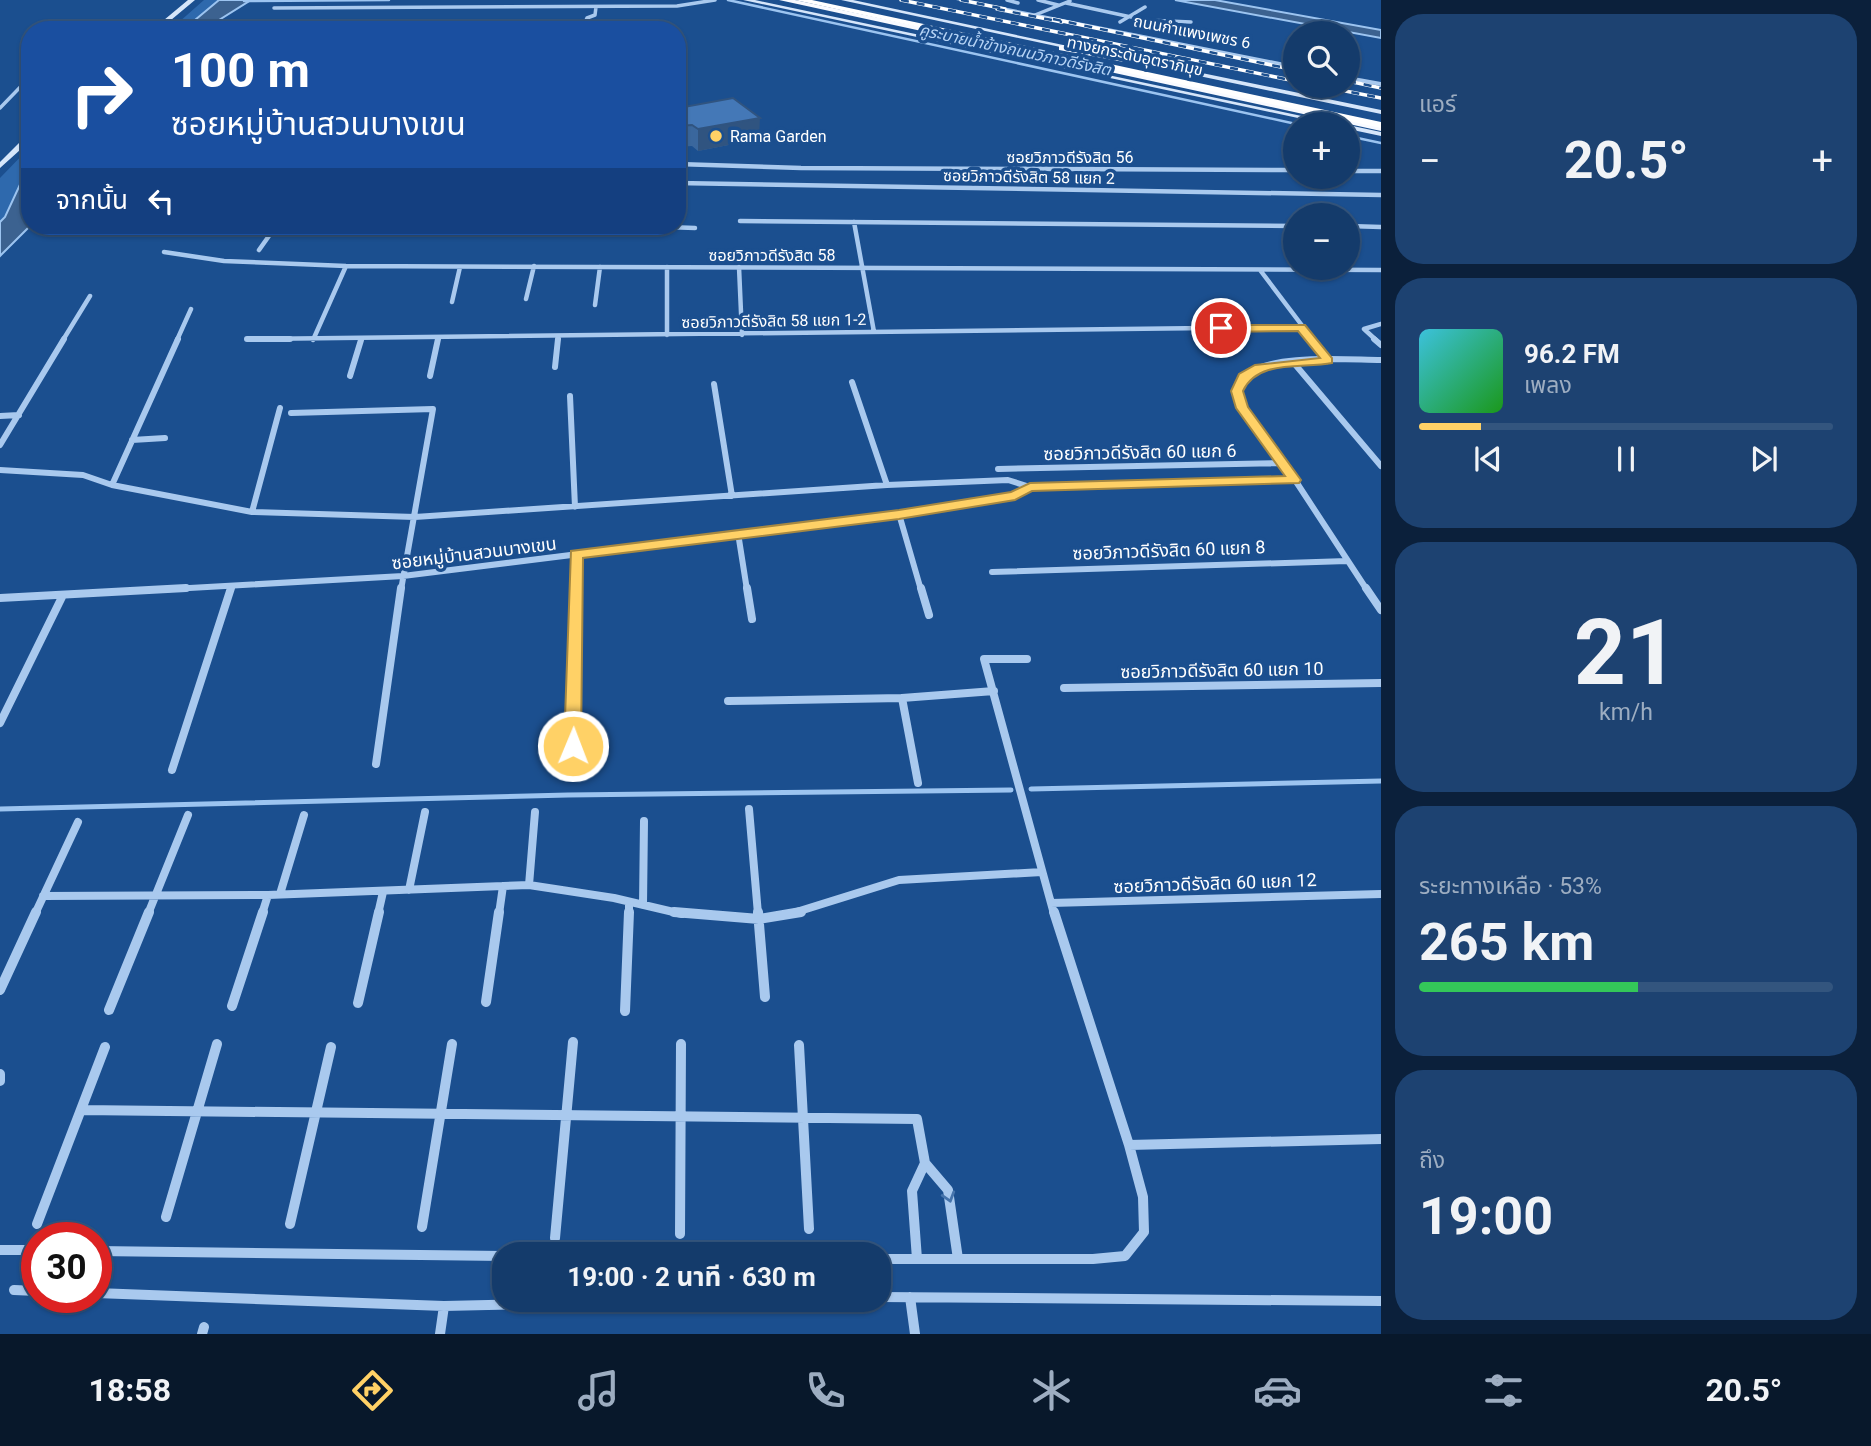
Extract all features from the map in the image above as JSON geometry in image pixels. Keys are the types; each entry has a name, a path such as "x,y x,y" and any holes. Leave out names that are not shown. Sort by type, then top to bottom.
{"highway":[{"path":"782,0 1032,54 1381,121"},
{"name":"ทางยกระดับอุตราภิมุข","path":"799,0 1381,121"},
{"name":"ทางยกระดับอุตราภิมุข","path":"817,0 1381,121"},
{"path":"829,0 1124,59"},
{"path":"1048,45 1381,121"},
{"path":"1032,54 1111,76"}],"main road":[{"path":"166,21 192,0"},
{"path":"176,21 202,0"},
{"path":"746,0 1283,113"},
{"path":"760,0 782,0"},
{"path":"844,0 1124,59 1381,121"},
{"path":"1360,130 1381,134"},
{"path":"0,154 21,136"},
{"path":"0,166 21,146"}],"street":[{"path":"274,8 691,6 715,0"},
{"name":"ถนนกำแพงเพชร 6","path":"959,0 1283,65"},
{"path":"1007,0 1018,3"},
{"path":"1041,0 1059,5"},
{"path":"1035,15 1071,0"},
{"path":"1066,3 1163,22 1191,22"},
{"path":"586,21 594,15 596,7"},
{"path":"1120,22 1145,7"},
{"path":"1360,80 1381,84"},
{"path":"0,108 21,86"},
{"name":"ซอยวิภาวดีรังสิต 56","path":"686,164 801,168 1283,170"},
{"path":"1360,171 1381,171"},
{"name":"ซอยวิภาวดีรังสิต 58 แยก 2","path":"686,183 1381,195"},
{"path":"740,222 1283,226"},
{"path":"854,222 874,332"},
{"path":"1360,226 1381,227"},
{"path":"686,227 695,228"},
{"path":"259,250 270,235"},
{"name":"ซอยวิภาวดีรังสิต 58","path":"164,253 225,261 346,266 1381,270"},
{"path":"313,341 346,266"},
{"path":"452,302 460,267"},
{"path":"526,299 534,267"},
{"path":"595,305 600,267"},
{"path":"667,267 667,335"},
{"path":"739,267 742,335"},
{"path":"1260,270 1328,361"},
{"path":"0,445 90,296"},
{"path":"112,485 191,309"},
{"path":"1381,324 1364,329 1381,345"},
{"name":"ซอยวิภาวดีรังสิต 58 แยก 1-2","path":"247,339 313,341 1301,327"},
{"path":"555,367 558,337"},
{"path":"430,376 438,338"},
{"path":"350,376 361,340"},
{"path":"1381,360 1293,362 1260,367 1244,377 1237,391 1242,408 1295,480 1381,610"},
{"path":"1293,362 1381,466"},
{"path":"852,382 887,485"},
{"path":"714,384 732,496"},
{"path":"570,396 575,507"},
{"path":"252,512 280,408"},
{"path":"291,413 433,409 403,576 376,764"},
{"path":"0,416 19,415"},
{"path":"132,440 165,438"},
{"name":"ซอยวิภาวดีรังสิต 60 แยก 6","path":"998,469 1283,463"},
{"name":"ซอยหมู่บ้านสวนบางเขน","path":"0,470 83,475 112,485 252,512 415,517 887,485 1008,480 1030,487 1295,480"},
{"name":"ซอยหมู่บ้านสวนบางเขน","path":"0,598 231,588 403,576 899,514 1015,496 1030,487"},
{"path":"899,514 929,615"},
{"path":"738,533 752,619"},
{"path":"573,746 576,554"},
{"name":"ซอยวิภาวดีรังสิต 60 แยก 8","path":"992,572 1348,561"},
{"path":"172,770 231,588"},
{"path":"0,723 63,595"},
{"path":"891,1259 1093,1259 1125,1256 1144,1233 1143,1197 1129,1145 1051,903 984,659 1027,659"},
{"name":"ซอยวิภาวดีรังสิต 60 แยก 10","path":"1064,688 1381,683"},
{"path":"728,701 902,698 994,691"},
{"path":"902,698 918,783"},
{"path":"750,809 765,997"},
{"path":"409,890 425,812"},
{"path":"529,885 535,813"},
{"path":"109,1010 188,815"},
{"path":"280,894 304,816"},
{"path":"643,905 644,821"},
{"path":"0,990 78,822"},
{"path":"43,896 268,895 529,885 557,887 683,914 759,919 806,911 899,880 1042,872"},
{"path":"486,1002 503,886"},
{"path":"358,1003 383,892"},
{"name":"ซอยวิภาวดีรังสิต 60 แยก 12","path":"1051,903 1381,894"},
{"path":"232,1006 268,895"},
{"path":"625,1011 629,902"},
{"path":"555,1238 573,1042"},
{"path":"166,1217 217,1044"},
{"path":"422,1227 452,1044"},
{"path":"680,1234 681,1044"},
{"path":"799,1045 809,1229"},
{"path":"38,1222 105,1047"},
{"path":"290,1224 331,1047"},
{"path":"0,1074 0,1081"},
{"path":"81,1110 917,1119 925,1163 948,1189 958,1259"},
{"path":"1129,1145 1381,1139"},
{"path":"917,1259 912,1191 925,1163"},
{"path":"0,1250 21,1250"},
{"path":"112,1251 492,1256"},
{"path":"14,1290 21,1290"},
{"path":"112,1294 444,1306 492,1305"},
{"path":"891,1297 1381,1301"},
{"path":"911,1297 915,1334"},
{"path":"440,1334 444,1306"}],"shaded area":[{"path":"204,0 219,0 194,21 180,21"},
{"path":"219,0 251,0 217,21 194,21"},
{"path":"1175,0 1215,0 1331,21 1289,21"},
{"path":"1360,26 1381,30 1381,38 1360,34"},
{"path":"21,156 21,182 0,222 0,178"},
{"path":"21,182 21,235 0,256 0,222"}],"building":[{"path":"733,98 760,118 698,129 692,125 686,125 686,107"}],"waterway":[{"path":"244,1 389,0"},
{"name":"คูระบายน้ำข้างถนนวิภาวดีรังสิต","path":"728,0 1283,121"},
{"name":"คูระบายน้ำข้างถนนวิภาวดีรังสิต","path":"1360,139 1381,143"},
{"path":"1031,789 1381,781"},
{"path":"0,809 568,795 1011,790"}],"railway":[{"path":"901,0 1283,79"},
{"path":"961,0 1005,9"},
{"path":"997,9 1062,22"},
{"path":"1053,19 1283,67"},
{"path":"1360,84 1381,88"},
{"path":"1360,94 1381,98"}],"place":[{"name":"Rama Garden","path":"716,136"}],"route":[{"path":"573,746 576,554 899,514 1015,496 1030,487 1295,480 1242,408 1237,391 1244,377 1260,367 1328,361 1301,327 1221,328"}]}
